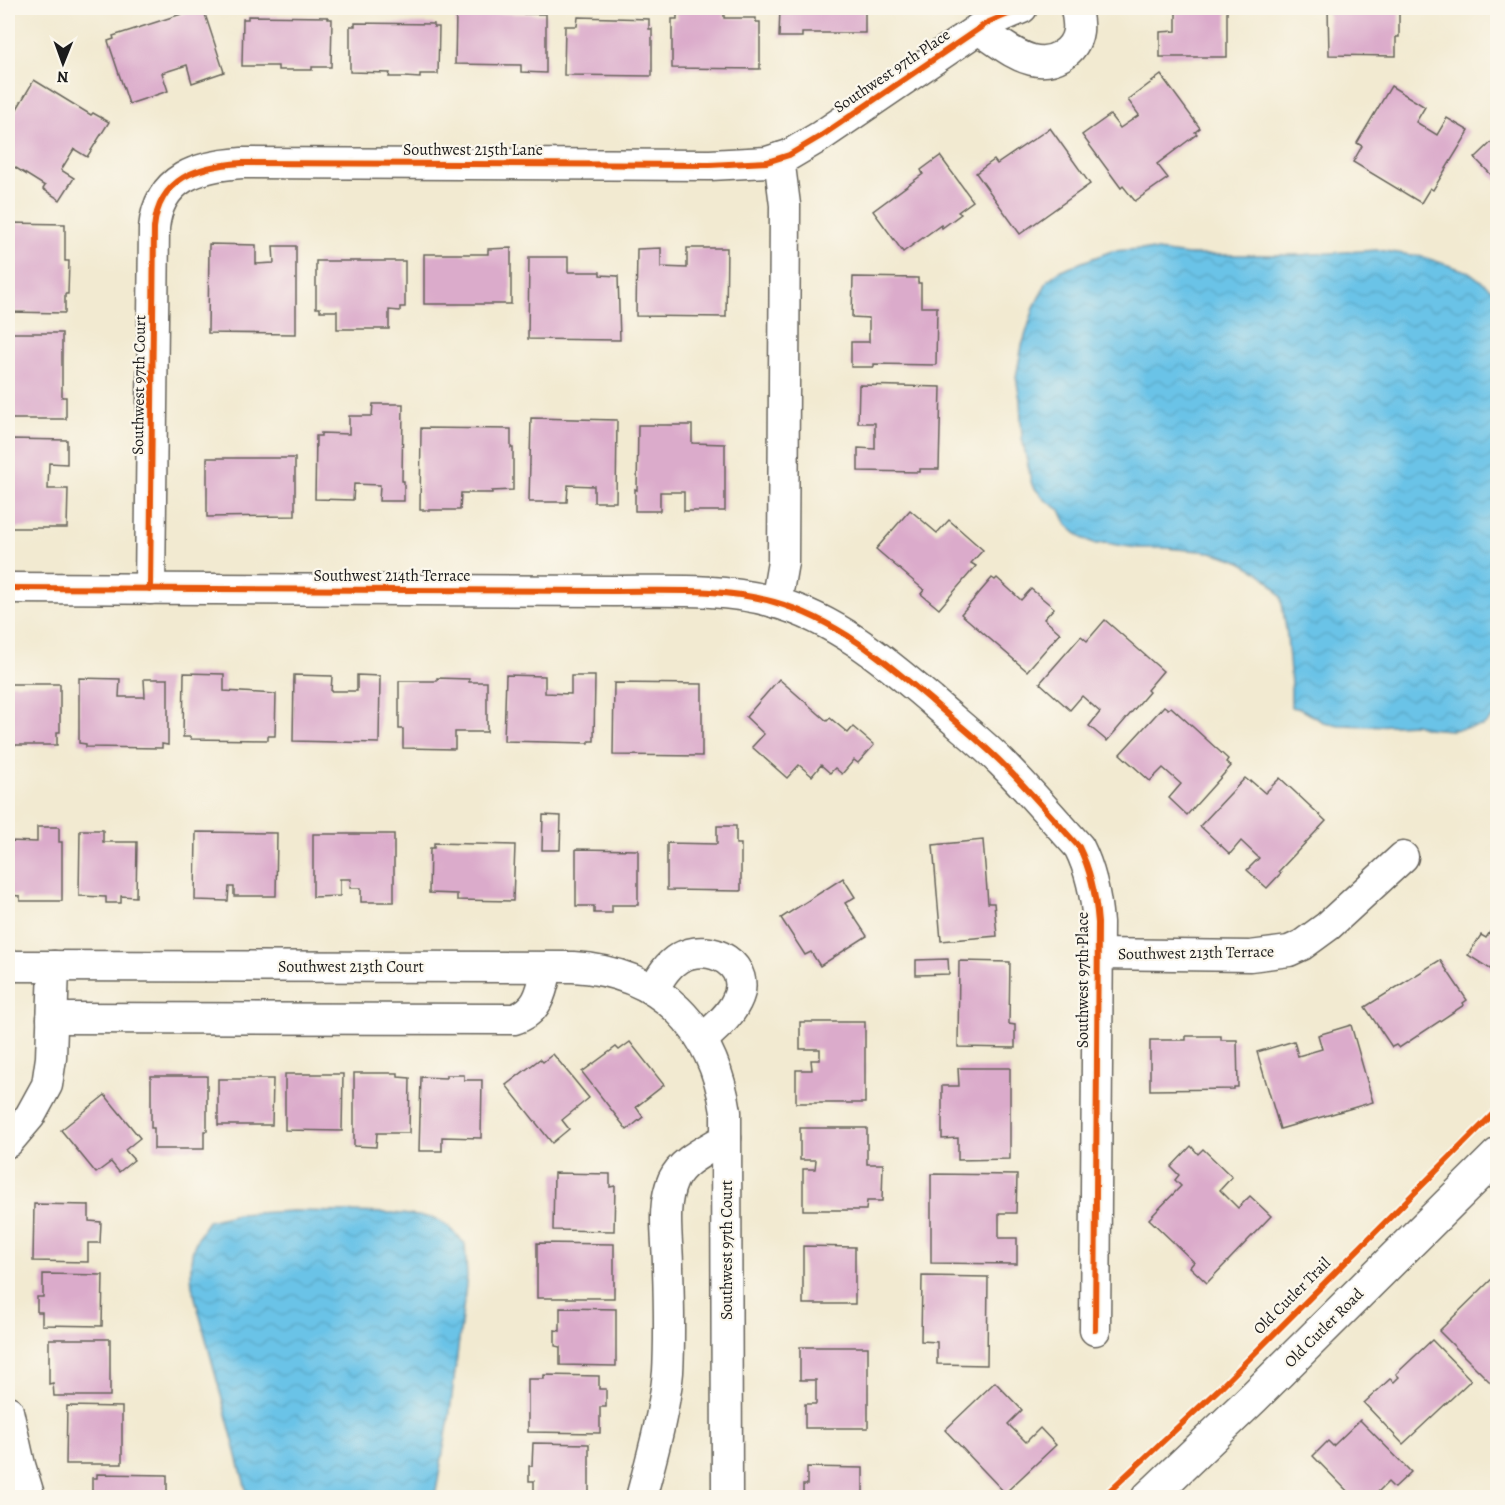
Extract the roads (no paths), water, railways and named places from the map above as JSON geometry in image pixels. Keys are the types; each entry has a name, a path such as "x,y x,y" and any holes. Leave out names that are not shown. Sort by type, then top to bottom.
{"main road":[{"name":"Old Cutler Road","path":"1148,1497 1253,1398 1497,1155"}],"street":[{"name":"Southwest 97th Place","path":"779,159 821,136 986,20 1022,8"},
{"path":"986,20 1018,55 1031,60 1044,61 1064,55 1073,46 1078,31 1076,8"},
{"path":"776,603 783,562 785,205 779,159"},
{"name":"Southwest 215th Lane","path":"171,186 183,177 202,170 222,164 242,163 710,165 754,163 779,159"},
{"name":"Southwest 97th Court","path":"150,589 154,228 158,207 171,186"},
{"name":"Southwest 214th Terrace","path":"8,588 680,592 742,596 776,603"},
{"name":"Southwest 97th Place","path":"776,603 809,615 834,628 879,657 1001,762 1079,847 1086,861 1096,899 1095,1330"},
{"name":"Southwest 213th Terrace","path":"1097,954 1250,956 1289,951 1302,945 1328,926 1403,857"},
{"path":"653,990 671,964 689,954 710,952 734,966 740,986 737,1002 719,1025 702,1040"},
{"name":"Southwest 213th Court","path":"8,966 588,968 627,976 653,990 682,1013"},
{"path":"8,1142 30,1116 47,1085 51,1058 54,966"},
{"path":"52,1018 514,1019 524,1017 534,1007 540,996 548,968"},
{"name":"Southwest 97th Court","path":"682,1013 696,1028 712,1060 723,1095 726,1138 727,1497"},
{"path":"641,1497 662,1416 668,1374 666,1224 670,1190 684,1166 726,1138"},
{"path":"8,1411 30,1497"}],"water":[{"path":"1142,249 1188,255 1299,255 1378,250 1423,257 1469,272 1497,293 1497,715 1483,726 1451,730 1426,728 1415,724 1339,725 1323,722 1301,709 1291,707 1287,636 1281,597 1271,583 1257,571 1237,560 1211,552 1096,544 1082,538 1067,525 1060,510 1044,499 1032,485 1022,438 1020,399 1016,377 1022,346 1035,305 1048,280 1061,270 1112,251"},
{"path":"293,1211 393,1213 434,1218 448,1226 465,1244 467,1277 449,1419 435,1497 248,1497 192,1286 192,1252 208,1221 237,1214"}]}
